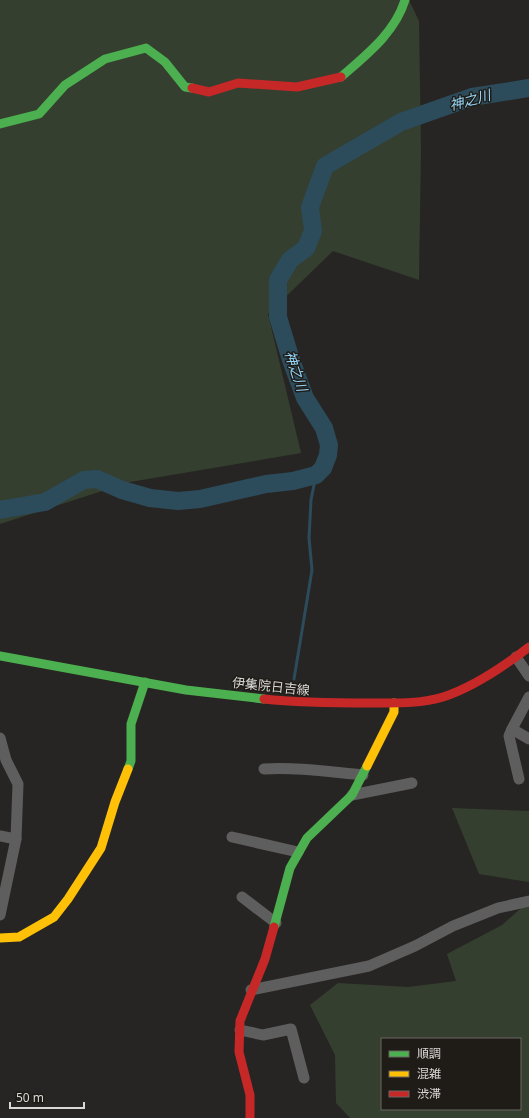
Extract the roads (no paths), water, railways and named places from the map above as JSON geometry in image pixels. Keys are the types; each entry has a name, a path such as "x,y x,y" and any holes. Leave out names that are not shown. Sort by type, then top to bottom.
{"street":[{"path":"0,124 39,114 65,85 105,59 146,48 165,62 185,88 209,92 238,83 297,87 340,78 381,41 401,13 405,0"},
{"name":"伊集院日吉線","path":"0,656 145,682 272,702 327,704 425,701 442,697 465,688 516,657 529,647"},
{"path":"516,657 529,676"},
{"path":"0,938 19,938 54,917 68,899 101,848 115,802 131,761 131,724 145,682"},
{"path":"519,779 508,736 529,697"},
{"path":"250,1118 250,1095 239,1052 240,1021 251,990 265,959 290,868 307,838 352,795 394,712 394,702"},
{"path":"512,729 529,739"},
{"path":"0,738 2,755 18,784 16,840 0,915"},
{"path":"264,769 291,768 363,775"},
{"path":"352,795 412,784"},
{"path":"0,836 16,840"},
{"path":"232,837 298,852"},
{"path":"242,897 276,923"},
{"path":"251,990 369,966 415,946 453,926 498,908 529,901"},
{"path":"240,1030 263,1035 292,1029 304,1078"}],"waterway":[{"name":"神之川","path":"0,510 45,502 84,480 97,479 122,490 150,498 178,501 200,499 266,484 293,481 316,475 323,468 328,455 329,445 324,428 305,398 291,360 278,317 278,280 290,260 306,248 313,231 310,207 325,166 401,122 472,97 529,88"},
{"path":"294,679 312,570 309,538 311,500 316,475"}]}
